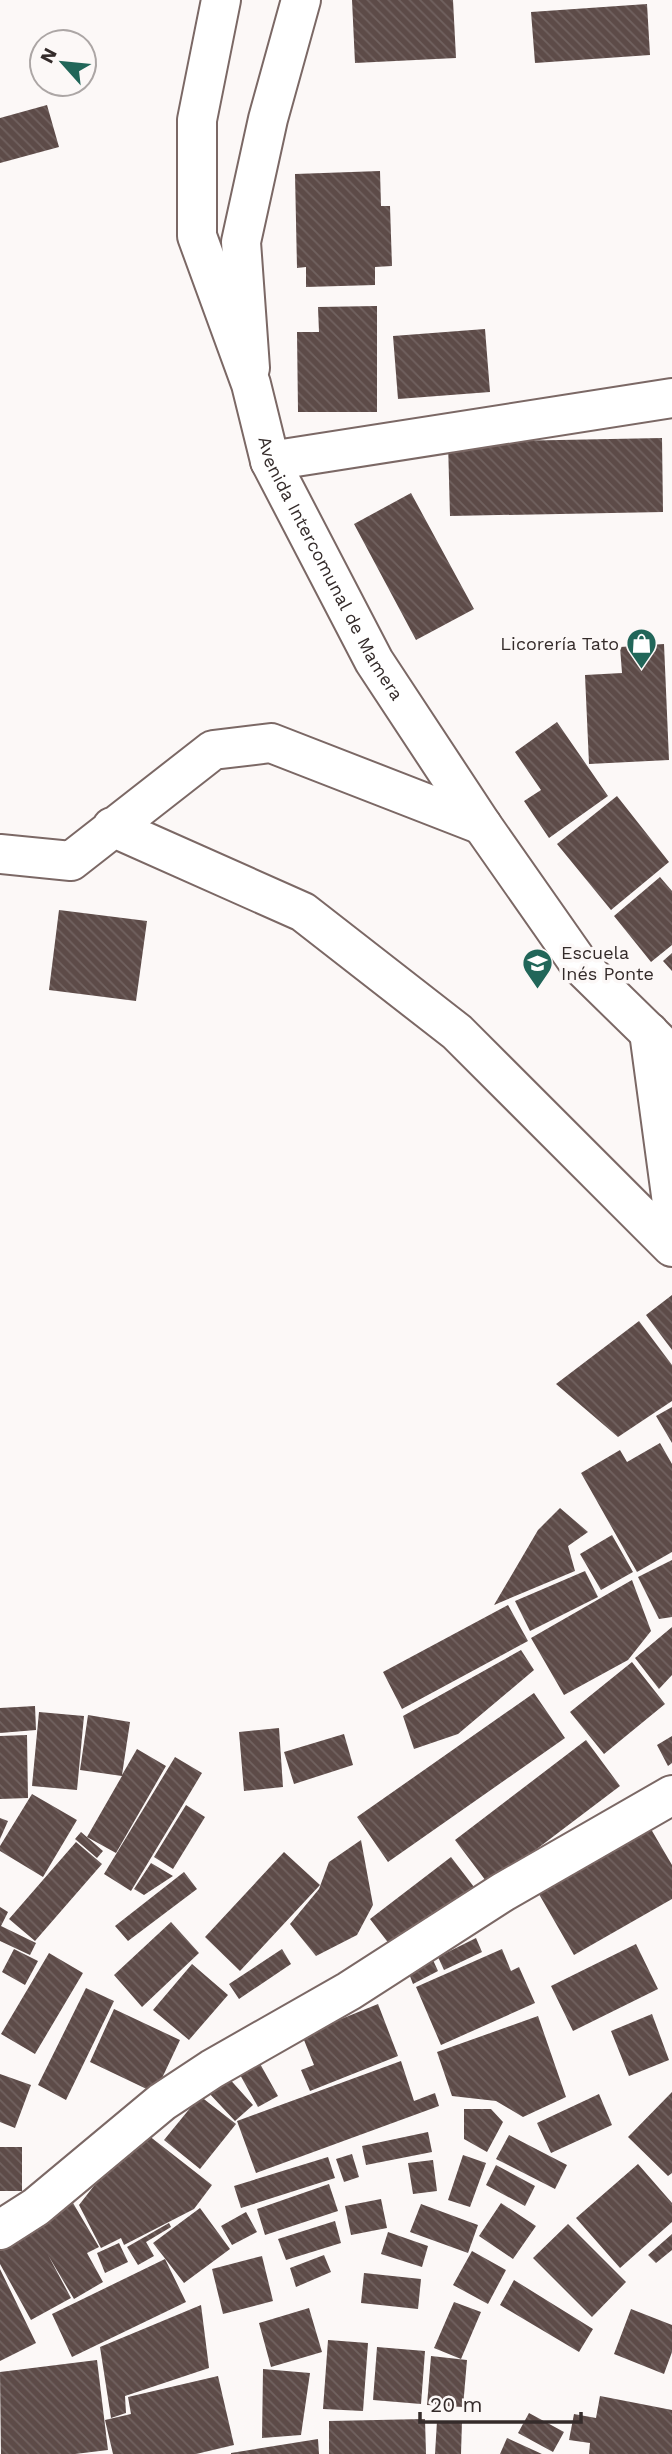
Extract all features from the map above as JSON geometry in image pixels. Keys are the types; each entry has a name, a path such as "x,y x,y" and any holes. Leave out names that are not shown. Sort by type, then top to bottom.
{"street":[{"name":"Avenida Intercomunal de Mamera","path":"221,0 197,120 197,236 251,384 270,461 374,661 482,825 580,965 660,1044"},
{"path":"251,384 241,242 268,119 301,0"},
{"path":"270,461 672,398"},
{"path":"0,855 71,861 213,750 271,743 482,825"},
{"path":"112,827 303,912 457,1032 672,1247"},
{"path":"660,1044 672,1203"},
{"path":"0,2230 36,2207 162,2102 212,2069 349,1991 503,1892 672,1795"}],"building":[{"path":"352,0 453,0 456,58 355,63"},
{"path":"647,4 650,55 535,63 531,12"},
{"path":"47,105 59,147 0,163 0,118"},
{"path":"380,171 381,206 390,206 392,266 375,267 375,285 306,287 306,267 297,268 295,174"},
{"path":"377,306 377,412 298,412 297,332 319,332 318,307"},
{"path":"485,329 490,392 398,399 393,336"},
{"path":"662,438 663,512 450,516 448,442"},
{"path":"411,493 474,609 416,640 354,524"},
{"path":"664,644 669,760 589,764 585,675 622,673 620,647"},
{"path":"557,722 608,796 549,838 524,801 541,790 515,752"},
{"path":"617,796 669,862 611,910 557,844"},
{"path":"660,877 672,891 672,945 651,962 614,916"},
{"path":"59,910 147,921 136,1001 49,990"},
{"path":"672,953 672,971 663,961"},
{"path":"672,1295 672,1350 646,1315"},
{"path":"639,1321 672,1365 672,1401 618,1437 556,1384"},
{"path":"672,1407 672,1443 656,1416"},
{"path":"660,1443 672,1464 672,1552 637,1572 581,1473 620,1450 627,1462"},
{"path":"560,1508 588,1532 568,1546 575,1571 494,1605 538,1530"},
{"path":"612,1535 633,1572 601,1590 580,1554"},
{"path":"672,1560 672,1617 659,1619 638,1577"},
{"path":"585,1571 598,1597 530,1631 515,1601"},
{"path":"632,1580 651,1631 628,1660 564,1695 531,1638"},
{"path":"508,1605 528,1641 402,1709 383,1672"},
{"path":"672,1627 672,1675 659,1689 635,1658"},
{"path":"521,1650 534,1670 458,1734 414,1749 403,1716"},
{"path":"632,1662 665,1704 604,1754 570,1712"},
{"path":"534,1693 565,1738 388,1862 357,1817"},
{"path":"35,1706 36,1730 0,1733 0,1708"},
{"path":"39,1712 84,1716 77,1790 32,1786"},
{"path":"88,1715 130,1722 122,1775 137,1749 166,1766 116,1853 87,1837 122,1776 80,1770"},
{"path":"279,1728 283,1787 244,1791 239,1732"},
{"path":"344,1734 353,1765 294,1784 284,1752"},
{"path":"27,1735 28,1798 0,1799 0,1736"},
{"path":"672,1736 672,1763 668,1766 657,1745"},
{"path":"586,1740 620,1786 489,1885 455,1840"},
{"path":"175,1757 202,1773 131,1891 104,1874"},
{"path":"32,1794 77,1820 43,1877 0,1851 0,1846"},
{"path":"186,1805 205,1817 173,1869 154,1857"},
{"path":"0,1818 8,1821 0,1839"},
{"path":"648,1824 672,1865 672,1899 574,1955 536,1889"},
{"path":"81,1832 103,1851 97,1858 75,1839"},
{"path":"361,1840 373,1905 357,1935 316,1956 290,1924 319,1889 329,1862"},
{"path":"76,1842 102,1864 35,1941 9,1919"},
{"path":"284,1852 320,1885 240,1971 205,1937"},
{"path":"451,1857 474,1887 393,1949 370,1919"},
{"path":"151,1863 173,1876 144,1895 134,1889"},
{"path":"184,1872 197,1889 128,1941 115,1926"},
{"path":"0,1907 8,1912 1,1926 36,1943 30,1955 0,1941"},
{"path":"171,1922 199,1953 142,2007 114,1975"},
{"path":"476,1938 482,1952 444,1970 438,1957"},
{"path":"636,1944 658,1989 573,2031 551,1986"},
{"path":"14,1949 38,1961 25,1985 2,1972"},
{"path":"282,1949 291,1964 239,1999 229,1984"},
{"path":"502,1949 511,1971 519,1967 535,2003 441,2045 416,1987"},
{"path":"49,1953 83,1973 35,2054 1,2034"},
{"path":"433,1960 438,1971 413,1984 408,1971"},
{"path":"192,1964 228,1995 189,2040 153,2010"},
{"path":"86,1988 114,2001 66,2100 38,2085"},
{"path":"378,2004 398,2056 310,2091 301,2070 314,2065 302,2035"},
{"path":"114,2009 180,2040 155,2093 90,2062"},
{"path":"652,2014 669,2060 629,2076 611,2031"},
{"path":"538,2016 566,2097 523,2117 496,2101 452,2096 437,2052"},
{"path":"254,2053 278,2096 258,2107 234,2064"},
{"path":"401,2061 414,2101 435,2093 439,2106 256,2173 237,2121"},
{"path":"0,2074 31,2085 15,2128 0,2122"},
{"path":"226,2075 253,2105 235,2121 208,2092"},
{"path":"672,2092 672,2173 668,2176 628,2137"},
{"path":"599,2094 612,2125 551,2153 537,2123"},
{"path":"200,2096 236,2124 200,2169 164,2140"},
{"path":"464,2109 491,2109 503,2122 487,2152 464,2139"},
{"path":"139,2128 212,2185 194,2209 124,2245 121,2238 101,2248 79,2205"},
{"path":"428,2132 432,2152 366,2165 362,2146"},
{"path":"509,2135 567,2165 555,2189 496,2159"},
{"path":"0,2147 22,2147 22,2191 0,2191"},
{"path":"352,2154 359,2177 344,2182 336,2159"},
{"path":"463,2155 486,2163 470,2207 448,2200"},
{"path":"328,2157 335,2178 241,2208 234,2186"},
{"path":"433,2160 437,2191 413,2194 408,2163"},
{"path":"638,2164 672,2203 672,2222 620,2268 576,2218"},
{"path":"496,2165 535,2186 525,2206 486,2185"},
{"path":"329,2184 338,2211 265,2235 257,2209"},
{"path":"381,2199 387,2228 351,2235 345,2206"},
{"path":"73,2203 99,2247 87,2253 103,2282 74,2299 48,2255 71,2298 31,2320 0,2264 0,2249 34,2230 32,2226"},
{"path":"501,2203 536,2226 513,2259 479,2236"},
{"path":"421,2204 478,2225 468,2253 410,2232"},
{"path":"200,2208 230,2249 184,2283 153,2243"},
{"path":"246,2212 257,2232 232,2245 221,2226"},
{"path":"335,2221 341,2243 286,2260 278,2239"},
{"path":"169,2223 171,2227 146,2242 154,2256 138,2265 127,2247"},
{"path":"568,2224 626,2282 592,2317 533,2258"},
{"path":"388,2232 428,2246 422,2267 381,2254"},
{"path":"672,2234 672,2250 656,2263 648,2255"},
{"path":"119,2243 128,2262 105,2273 97,2253"},
{"path":"472,2251 506,2270 488,2304 453,2285"},
{"path":"324,2255 331,2272 296,2287 290,2268"},
{"path":"262,2256 273,2301 223,2314 212,2269"},
{"path":"165,2259 186,2302 72,2357 52,2314"},
{"path":"0,2269 36,2343 0,2361"},
{"path":"364,2273 421,2279 418,2309 361,2303"},
{"path":"514,2280 593,2329 579,2352 500,2305"},
{"path":"454,2302 481,2312 461,2359 434,2348"},
{"path":"201,2305 209,2368 125,2396 126,2413 111,2418 100,2347"},
{"path":"309,2308 322,2352 271,2367 259,2323"},
{"path":"631,2309 672,2325 672,2352 664,2374 614,2354"},
{"path":"328,2340 368,2343 363,2411 323,2409"},
{"path":"377,2347 425,2351 421,2404 373,2400"},
{"path":"431,2356 467,2360 463,2407 427,2405"},
{"path":"97,2360 108,2450 75,2454 1,2454 0,2372"},
{"path":"263,2369 310,2373 301,2435 262,2438"},
{"path":"218,2376 234,2445 196,2454 113,2454 105,2420 131,2414 128,2397"},
{"path":"600,2396 672,2410 672,2454 589,2454 590,2443 569,2440 574,2414 596,2418"},
{"path":"529,2413 564,2432 553,2452 518,2433"},
{"path":"425,2419 426,2454 329,2454 329,2421"},
{"path":"437,2421 462,2421 461,2454 435,2454"},
{"path":"507,2438 542,2454 500,2454"},
{"path":"318,2439 319,2454 231,2454 231,2453"}],"place":[{"name":"Licorería Tato","path":"642,671"},
{"name":"Escuela Inés Ponte","path":"538,990"}]}
